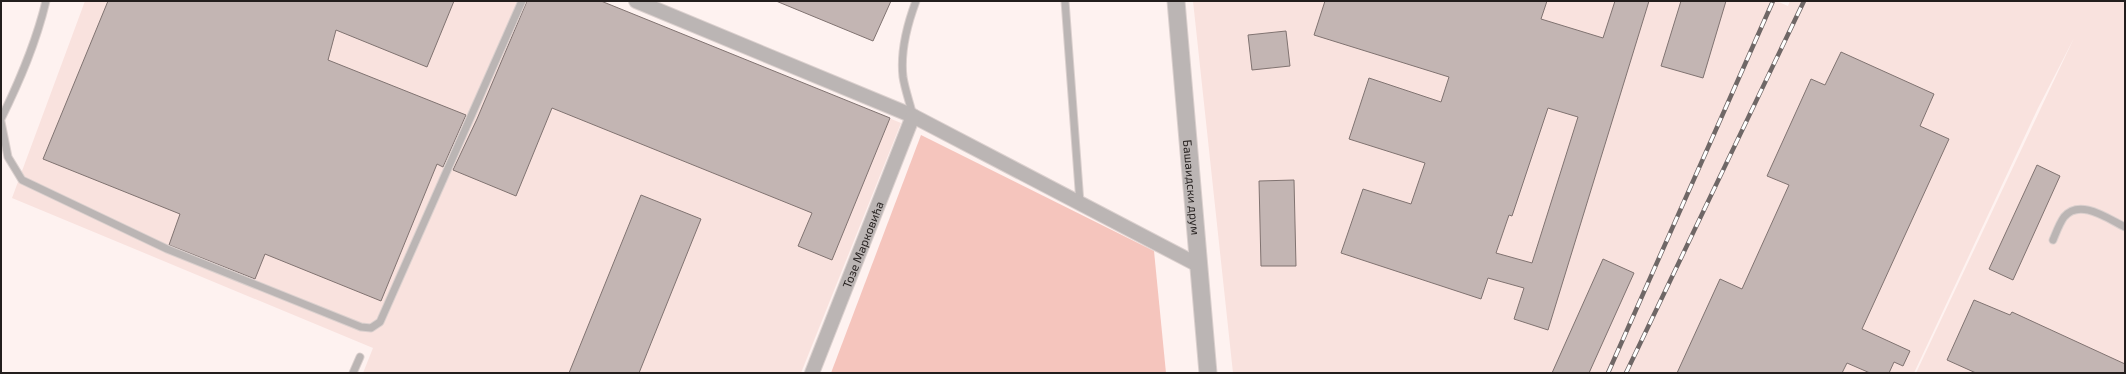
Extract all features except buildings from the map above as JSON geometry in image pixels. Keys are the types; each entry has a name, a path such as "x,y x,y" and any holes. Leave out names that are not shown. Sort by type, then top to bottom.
{"street":[{"path":"636,1 913,116 1200,266"},
{"name":"Башаидски друм","path":"1176,1 1208,373"},
{"name":"Тозе Марковића","path":"812,373 913,116"}],"lane":[{"path":"46,1 34,45 1,120 8,157 22,180 166,249 361,328 371,328 380,322 522,1"},
{"path":"913,116 904,78 903,63 906,35 916,1"},
{"path":"1065,1 1080,203"},
{"path":"2053,240 2064,218 2075,210 2089,210 2125,227"},
{"path":"353,373 360,357"}],"shaded area":[{"path":"85,1 601,1 901,123 801,373 363,373 373,348 12,198"},
{"path":"1193,1 1776,1 1788,6 1790,1 2125,1 2125,373 1916,373 2074,38 2038,108 1914,373 1233,373"},
{"path":"921,135 1154,251 1166,373 831,373"}],"railway":[{"path":"1608,373 1773,1"},
{"path":"1626,373 1804,1"}]}
